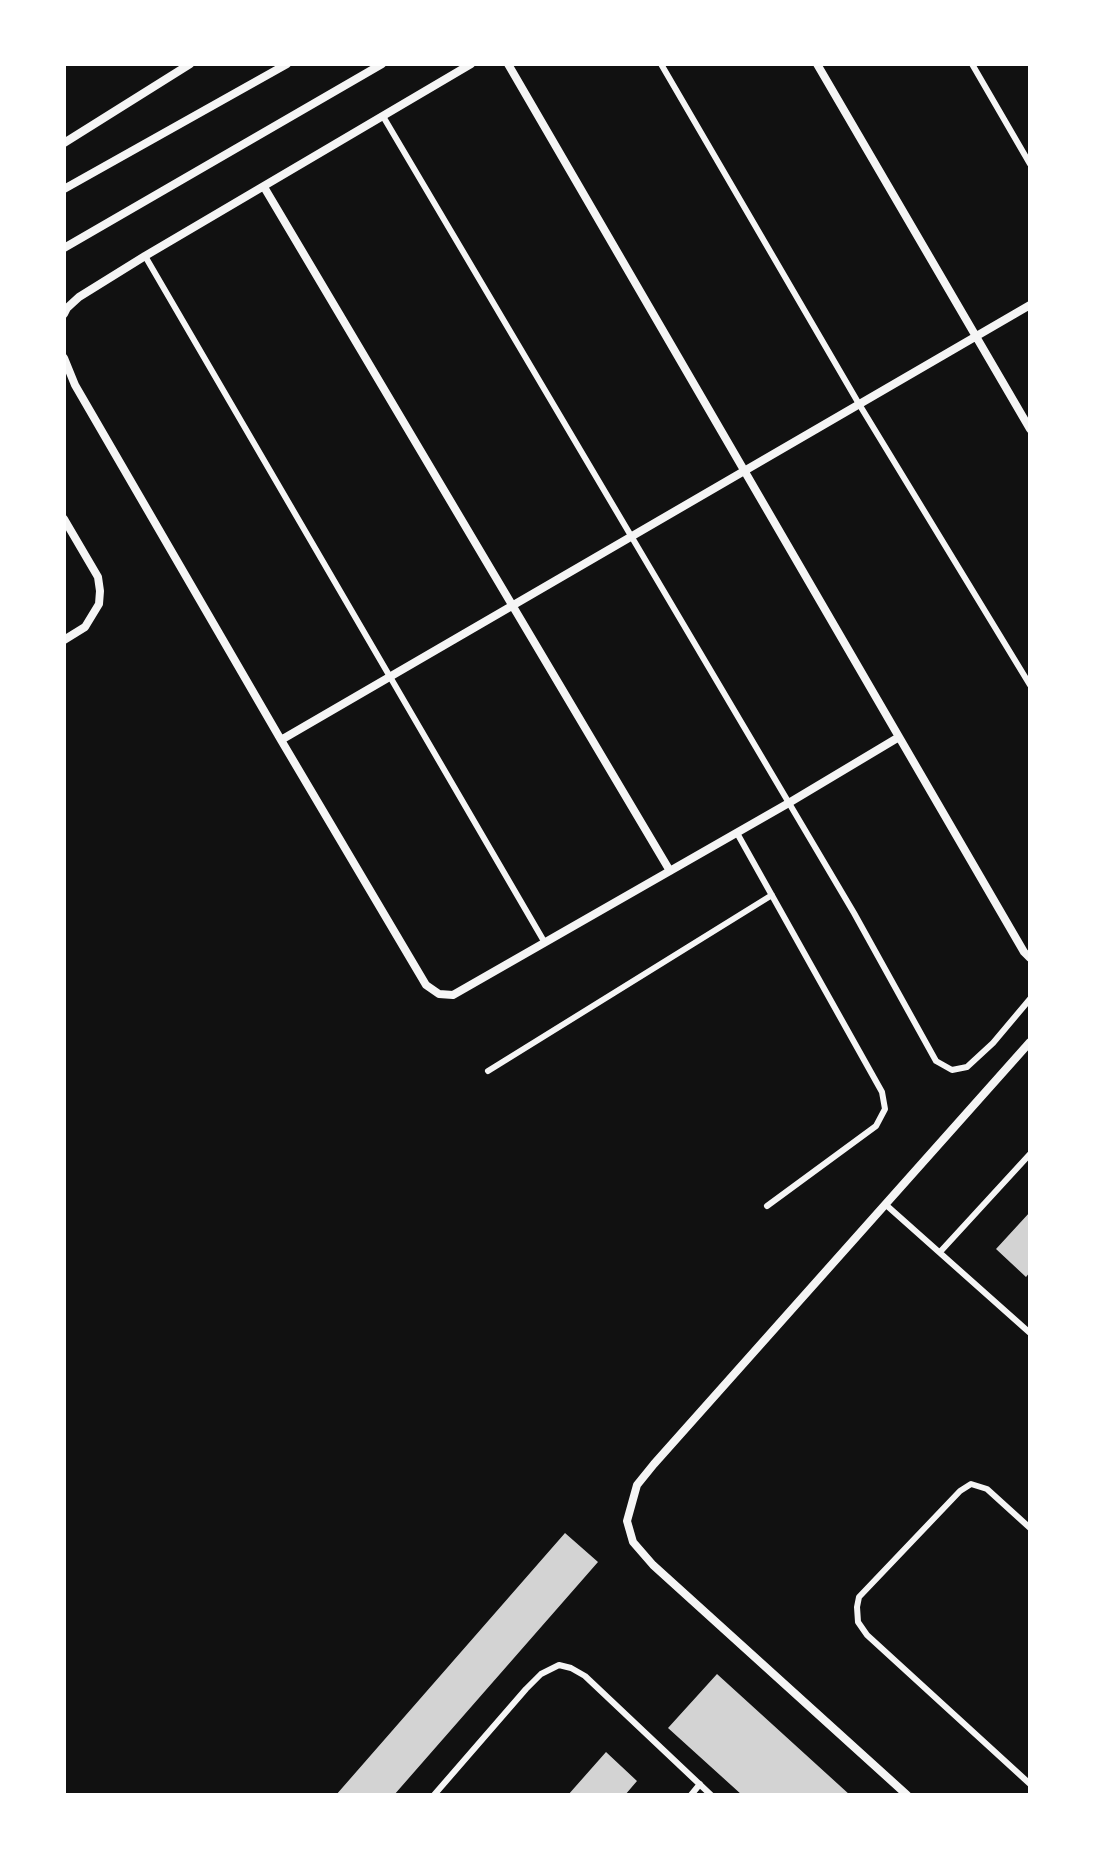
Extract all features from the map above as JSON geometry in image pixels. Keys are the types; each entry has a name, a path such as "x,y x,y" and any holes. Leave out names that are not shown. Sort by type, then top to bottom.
{"street":[{"path":"64,143 190,64"},
{"path":"64,189 287,64"},
{"path":"64,248 382,64"},
{"path":"64,314 79,297 145,256 471,64"},
{"path":"508,64 1030,958"},
{"path":"817,64 1030,429"},
{"path":"264,187 670,871"},
{"path":"281,740 1030,305"},
{"path":"64,358 75,385 281,740 426,985 439,994 453,995 899,737"},
{"path":"64,519 98,577 99,604 85,627 64,640"},
{"path":"907,1795 653,1565 633,1542 627,1521 637,1485 1030,1042"}],"lane":[{"path":"661,64 859,404 1030,685"},
{"path":"972,64 1030,164"},
{"path":"384,118 854,913 936,1061 952,1070 967,1067 993,1043 1030,999"},
{"path":"145,256 545,943"},
{"path":"737,833 882,1092 885,1109 876,1126 767,1206"},
{"path":"488,1071 772,895"},
{"path":"940,1252 1030,1154"},
{"path":"885,1204 1030,1333"},
{"path":"1030,1528 987,1489 971,1484 960,1491 859,1597 857,1607 858,1622 867,1635 1030,1784"},
{"path":"434,1795 526,1689 541,1674 559,1665 585,1676 711,1795"},
{"path":"691,1795 700,1784"}],"building":[{"path":"1030,1212 1030,1272 1026,1277 996,1249"},
{"path":"565,1533 598,1562 394,1795 336,1795"},
{"path":"717,1674 850,1795 742,1795 668,1728"},
{"path":"606,1752 637,1781 625,1795 568,1795"}]}
